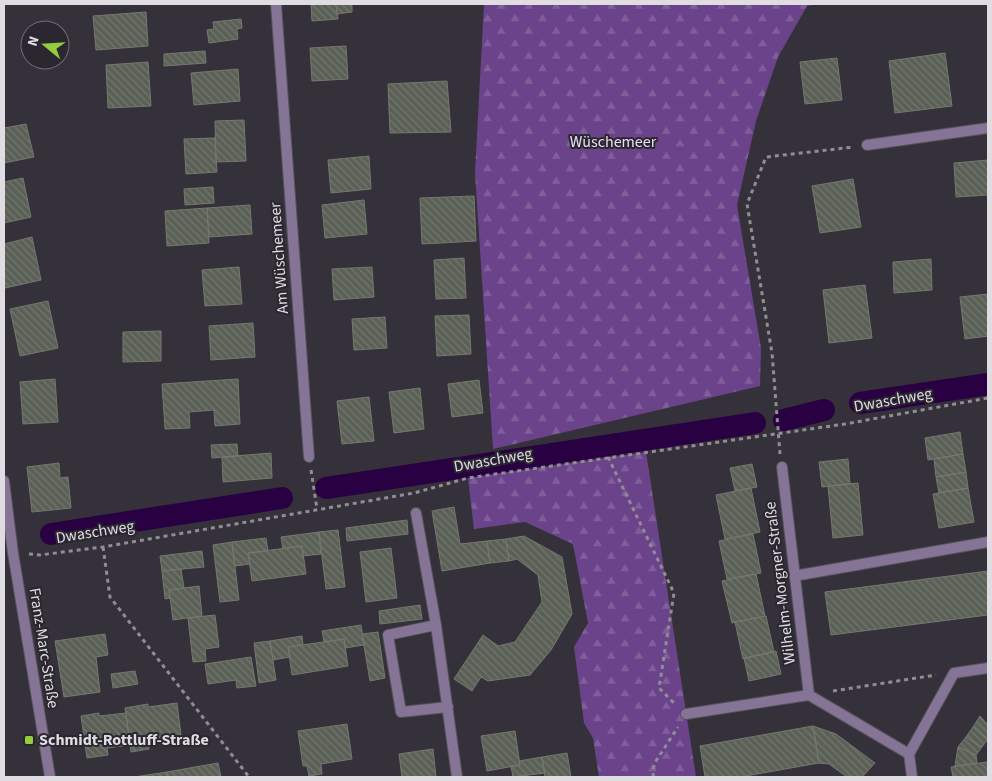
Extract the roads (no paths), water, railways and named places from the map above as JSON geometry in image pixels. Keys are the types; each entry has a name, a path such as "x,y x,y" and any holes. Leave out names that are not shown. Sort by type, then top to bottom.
{"street":[{"name":"Am Wüschemeer","path":"276,4 309,457"},
{"path":"867,145 988,128"},
{"name":"Wilhelm-Morgner-Straße","path":"782,467 809,695"},
{"path":"4,481 9,554"},
{"path":"416,513 436,625 457,777"},
{"path":"794,576 988,542"},
{"name":"Franz-Marc-Straße","path":"9,554 50,777"},
{"path":"436,625 388,635 401,712 448,707"},
{"path":"912,777 909,754 954,673 988,668"},
{"path":"686,714 809,695 909,754"}],"waterway":[{"path":"860,403 988,384"},
{"path":"784,420 824,410"},
{"path":"326,488 755,423"},
{"path":"51,534 282,498"}],"place":[{"name":"Schmidt-Rottluff-Straße","path":"29,740"}],"park label":[{"name":"Wüschemeer","path":"613,142"}]}
